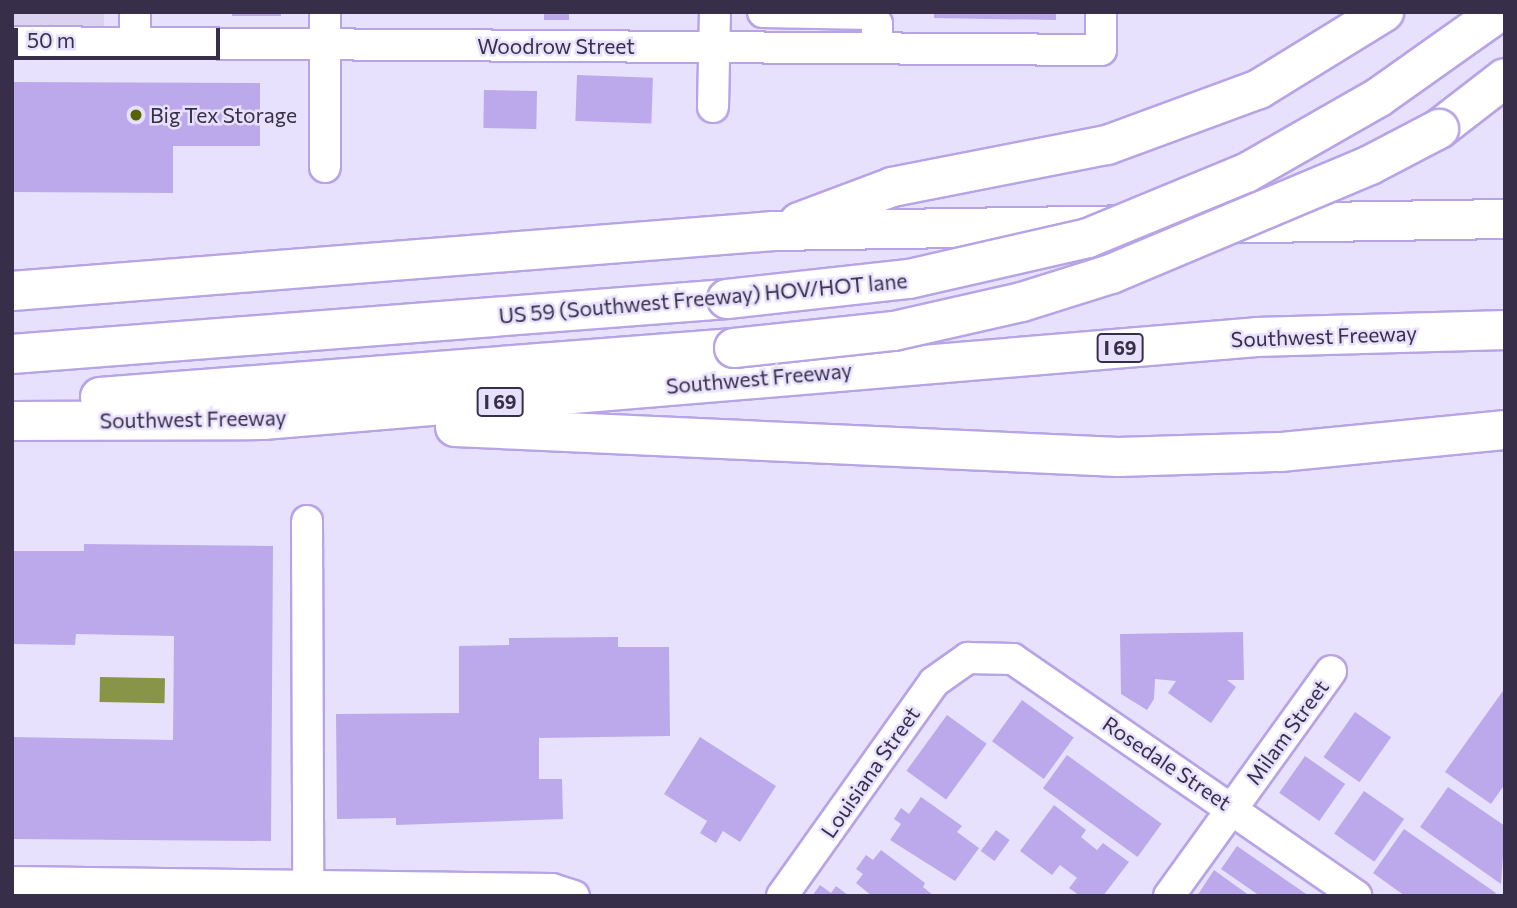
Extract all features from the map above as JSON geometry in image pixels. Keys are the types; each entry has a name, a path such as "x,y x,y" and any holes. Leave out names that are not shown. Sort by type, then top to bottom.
{"highway":[{"path":"775,231 892,187 1107,145 1259,89 1384,12"},
{"name":"US 59 (Southwest Freeway) HOV/HOT lane","path":"12,354 727,299 909,279 1088,238 1246,173 1379,97 1499,12"},
{"path":"1439,129 1505,78"},
{"path":"12,419 94,398 735,364 894,331 1023,302 1124,269 1370,165 1439,129 1505,88"},
{"path":"12,291 775,231 1505,219"},
{"name":"Southwest Freeway","path":"12,419 263,420 735,364 1257,337 1505,330"},
{"path":"263,420 743,437 920,450 1118,457 1282,452 1505,430"}],"street":[{"path":"135,12 135,43"},
{"path":"325,12 325,167"},
{"path":"713,107 715,12"},
{"path":"761,47 762,12 872,14 877,24 877,48"},
{"name":"Woodrow Street","path":"12,42 1101,50 1101,12"},
{"path":"818,47 819,13"},
{"path":"307,521 308,891"},
{"name":"Rosedale Street","path":"968,658 1013,659 1356,896"},
{"name":"Louisiana Street","path":"782,896 934,682 968,658"},
{"name":"Milam Street","path":"1169,896 1331,671"},
{"path":"12,882 308,891 552,889 574,896"}],"shaded area":[{"path":"12,12 104,12 104,57 12,57"},
{"path":"100,677 165,678 165,703 100,702"}],"building":[{"path":"232,12 281,12 281,16 232,16"},
{"path":"544,12 569,12 569,20 544,20"},
{"path":"934,12 1056,12 1056,20 934,18"},
{"path":"577,75 653,78 651,124 575,121"},
{"name":"Big Tex Storage","path":"12,82 260,83 260,146 173,146 173,193 12,192"},
{"path":"484,90 537,91 536,129 483,128"},
{"path":"84,544 273,546 271,841 12,839 12,737 173,740 174,636 76,634 75,645 12,644 12,551 84,551"},
{"path":"1243,632 1244,680 1227,680 1236,687 1211,723 1168,693 1176,681 1155,679 1154,699 1147,710 1121,694 1120,634"},
{"path":"618,637 618,647 669,647 670,736 539,738 539,779 562,779 563,819 396,825 396,818 337,819 336,714 459,713 459,646 509,645 509,638"},
{"path":"1505,688 1505,784 1491,804 1445,772"},
{"path":"1022,700 1074,738 1044,779 992,741"},
{"path":"1355,712 1391,737 1359,782 1323,757"},
{"path":"947,715 987,744 946,800 906,771"},
{"path":"700,737 776,786 740,842 723,831 716,843 700,833 707,821 664,794"},
{"path":"1067,755 1162,824 1138,857 1043,788"},
{"path":"1305,756 1345,784 1319,821 1279,793"},
{"path":"1448,787 1505,826 1501,884 1420,827"},
{"path":"1364,791 1404,819 1374,862 1334,834"},
{"path":"921,797 962,826 957,832 979,848 955,881 890,840 901,824 894,819 901,808 909,814"},
{"path":"1054,805 1086,830 1081,837 1097,850 1103,843 1129,862 1103,896 1080,896 1069,888 1077,878 1060,865 1052,875 1020,851"},
{"path":"1404,829 1496,893 1494,896 1405,896 1373,873"},
{"path":"996,830 1010,840 994,861 981,851"},
{"path":"1237,846 1309,896 1260,896 1221,869"},
{"path":"881,850 925,883 923,887 934,896 872,896 856,883 863,874 856,869 866,855 873,860"},
{"path":"1214,870 1250,896 1197,896"},
{"path":"820,885 831,893 836,886 849,896 812,896"}],"place":[{"name":"Big Tex Storage","path":"136,115"}]}
